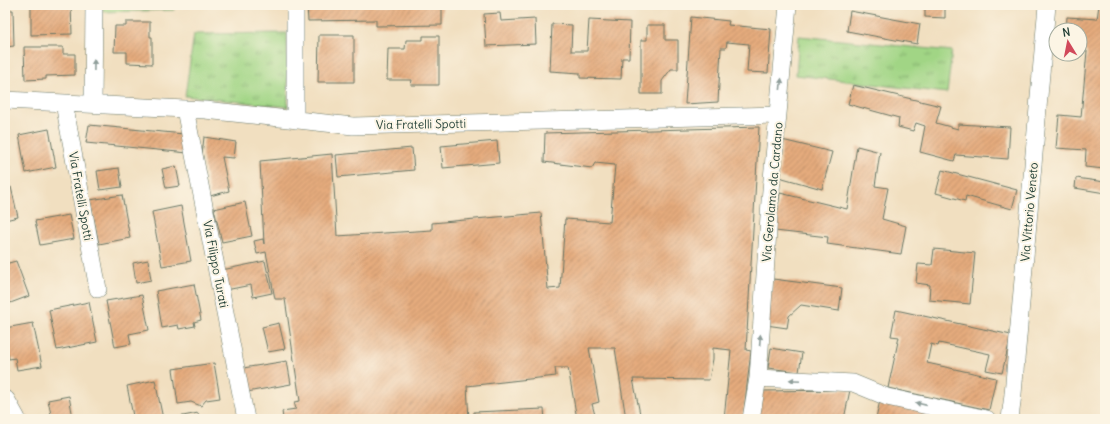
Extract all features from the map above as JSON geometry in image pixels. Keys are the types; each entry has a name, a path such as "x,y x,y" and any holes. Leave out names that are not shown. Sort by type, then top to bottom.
{"street":[{"path":"93,104 94,5"},
{"path":"295,5 295,120"},
{"name":"Via Gerolamo da Cardano","path":"751,419 758,378 788,5"},
{"name":"Via Vittorio Veneto","path":"1010,419 1047,5"},
{"name":"Via Fratelli Spotti","path":"5,100 185,109 353,126 778,115"},
{"name":"Via Fratelli Spotti","path":"64,103 98,289"},
{"name":"Via Filippo Turati","path":"185,109 246,419"},
{"path":"758,378 853,383 887,397 987,419"},
{"path":"5,401 15,419"}],"green space":[{"path":"103,5 174,5 174,10 103,12"},
{"path":"287,33 288,107 185,96 194,34"},
{"path":"799,36 952,51 947,93 796,75"}],"building":[{"path":"31,5 71,5 72,34 31,35"},
{"path":"307,5 442,5 442,25 376,26 376,20 308,21"},
{"path":"621,5 642,5 642,8 621,8"},
{"path":"925,5 945,5 945,18 925,17"},
{"path":"1099,5 1105,5 1105,169 1085,167 1086,150 1056,148 1059,115 1081,117 1086,62 1088,62 1088,22 1067,22 1067,17 1097,19"},
{"path":"5,10 13,10 14,46 5,47"},
{"path":"850,11 920,24 917,44 847,31"},
{"path":"500,13 501,21 535,19 536,44 486,46 484,14"},
{"path":"691,17 729,21 728,25 771,29 768,73 747,72 749,44 727,42 726,48 721,48 718,102 685,104"},
{"path":"589,20 630,22 629,58 622,58 621,79 580,78 580,73 550,71 552,24 572,25 571,51 587,51"},
{"path":"126,22 150,22 150,37 152,37 152,64 127,63 127,52 114,52 115,26 126,26"},
{"path":"647,25 665,25 665,40 678,40 678,69 671,69 662,81 662,94 641,94 641,40 647,40"},
{"path":"319,35 354,35 354,82 318,82"},
{"path":"423,36 439,36 439,85 411,85 412,80 387,80 388,49 405,49 406,40 423,40"},
{"path":"24,47 63,47 63,54 75,54 75,75 46,76 46,79 25,80"},
{"path":"853,85 941,106 936,123 958,129 958,124 1010,127 1008,159 956,155 954,161 920,152 925,126 916,123 913,131 898,127 899,118 848,104"},
{"path":"89,125 184,134 188,153 86,143"},
{"path":"759,127 746,350 751,351 743,419 724,419 731,350 713,348 713,359 709,380 633,379 641,419 626,419 615,348 589,348 599,402 592,404 596,419 577,419 568,368 555,368 556,376 467,386 469,419 283,419 282,411 296,409 294,402 300,401 285,299 275,299 266,252 257,254 254,241 263,239 264,244 260,161 332,154 337,236 432,230 432,223 541,213 548,289 560,288 565,219 610,222 615,165 595,163 592,168 544,162 545,133"},
{"path":"49,129 56,167 26,173 19,135"},
{"path":"204,137 236,142 234,158 222,157 229,191 210,196 202,155"},
{"path":"782,140 832,152 822,189 779,177"},
{"path":"497,141 499,163 443,168 441,146"},
{"path":"857,146 880,152 875,186 888,188 882,219 906,226 901,254 827,244 828,237 775,231 780,193 847,209"},
{"path":"412,148 414,170 338,177 336,155"},
{"path":"176,166 180,186 166,188 162,169"},
{"path":"119,168 122,187 100,190 97,171"},
{"path":"942,170 1017,190 1012,209 966,196 965,201 936,193"},
{"path":"1076,178 1105,182 1105,193 1075,188"},
{"path":"11,187 18,217 5,220 5,188"},
{"path":"122,195 130,238 99,244 90,200"},
{"path":"245,202 252,236 222,242 214,209"},
{"path":"181,206 191,261 162,266 152,212"},
{"path":"69,215 74,239 40,245 35,221"},
{"path":"934,249 975,253 970,304 929,300 930,285 916,283 918,264 932,265"},
{"path":"148,260 151,280 136,283 133,263"},
{"path":"16,261 29,296 5,305 5,264"},
{"path":"265,261 272,293 253,297 251,285 226,290 222,270"},
{"path":"773,279 842,288 839,311 801,305 789,316 787,328 766,325"},
{"path":"194,284 201,320 194,322 195,326 179,329 178,325 162,328 156,291"},
{"path":"142,295 149,330 129,334 131,344 115,347 106,301"},
{"path":"89,302 97,342 57,350 49,310"},
{"path":"896,310 1011,335 1002,373 986,370 990,354 939,343 938,346 931,344 927,363 996,378 989,410 888,388 899,337 891,336"},
{"path":"33,323 42,366 17,370 15,358 9,359 5,338 5,328"},
{"path":"279,323 285,349 268,352 262,327"},
{"path":"771,348 802,353 799,372 768,368"},
{"path":"287,361 291,384 247,392 243,368"},
{"path":"214,363 220,398 206,400 201,406 191,402 178,404 173,369"},
{"path":"155,380 163,419 122,419 133,416 127,386"},
{"path":"850,390 844,419 756,416 761,391"},
{"path":"69,396 73,418 52,419 48,400"},
{"path":"880,400 941,414 940,419 876,419"},
{"path":"544,409 545,419 474,419 474,412"},
{"path":"198,413 199,419 178,419 178,417"}]}
